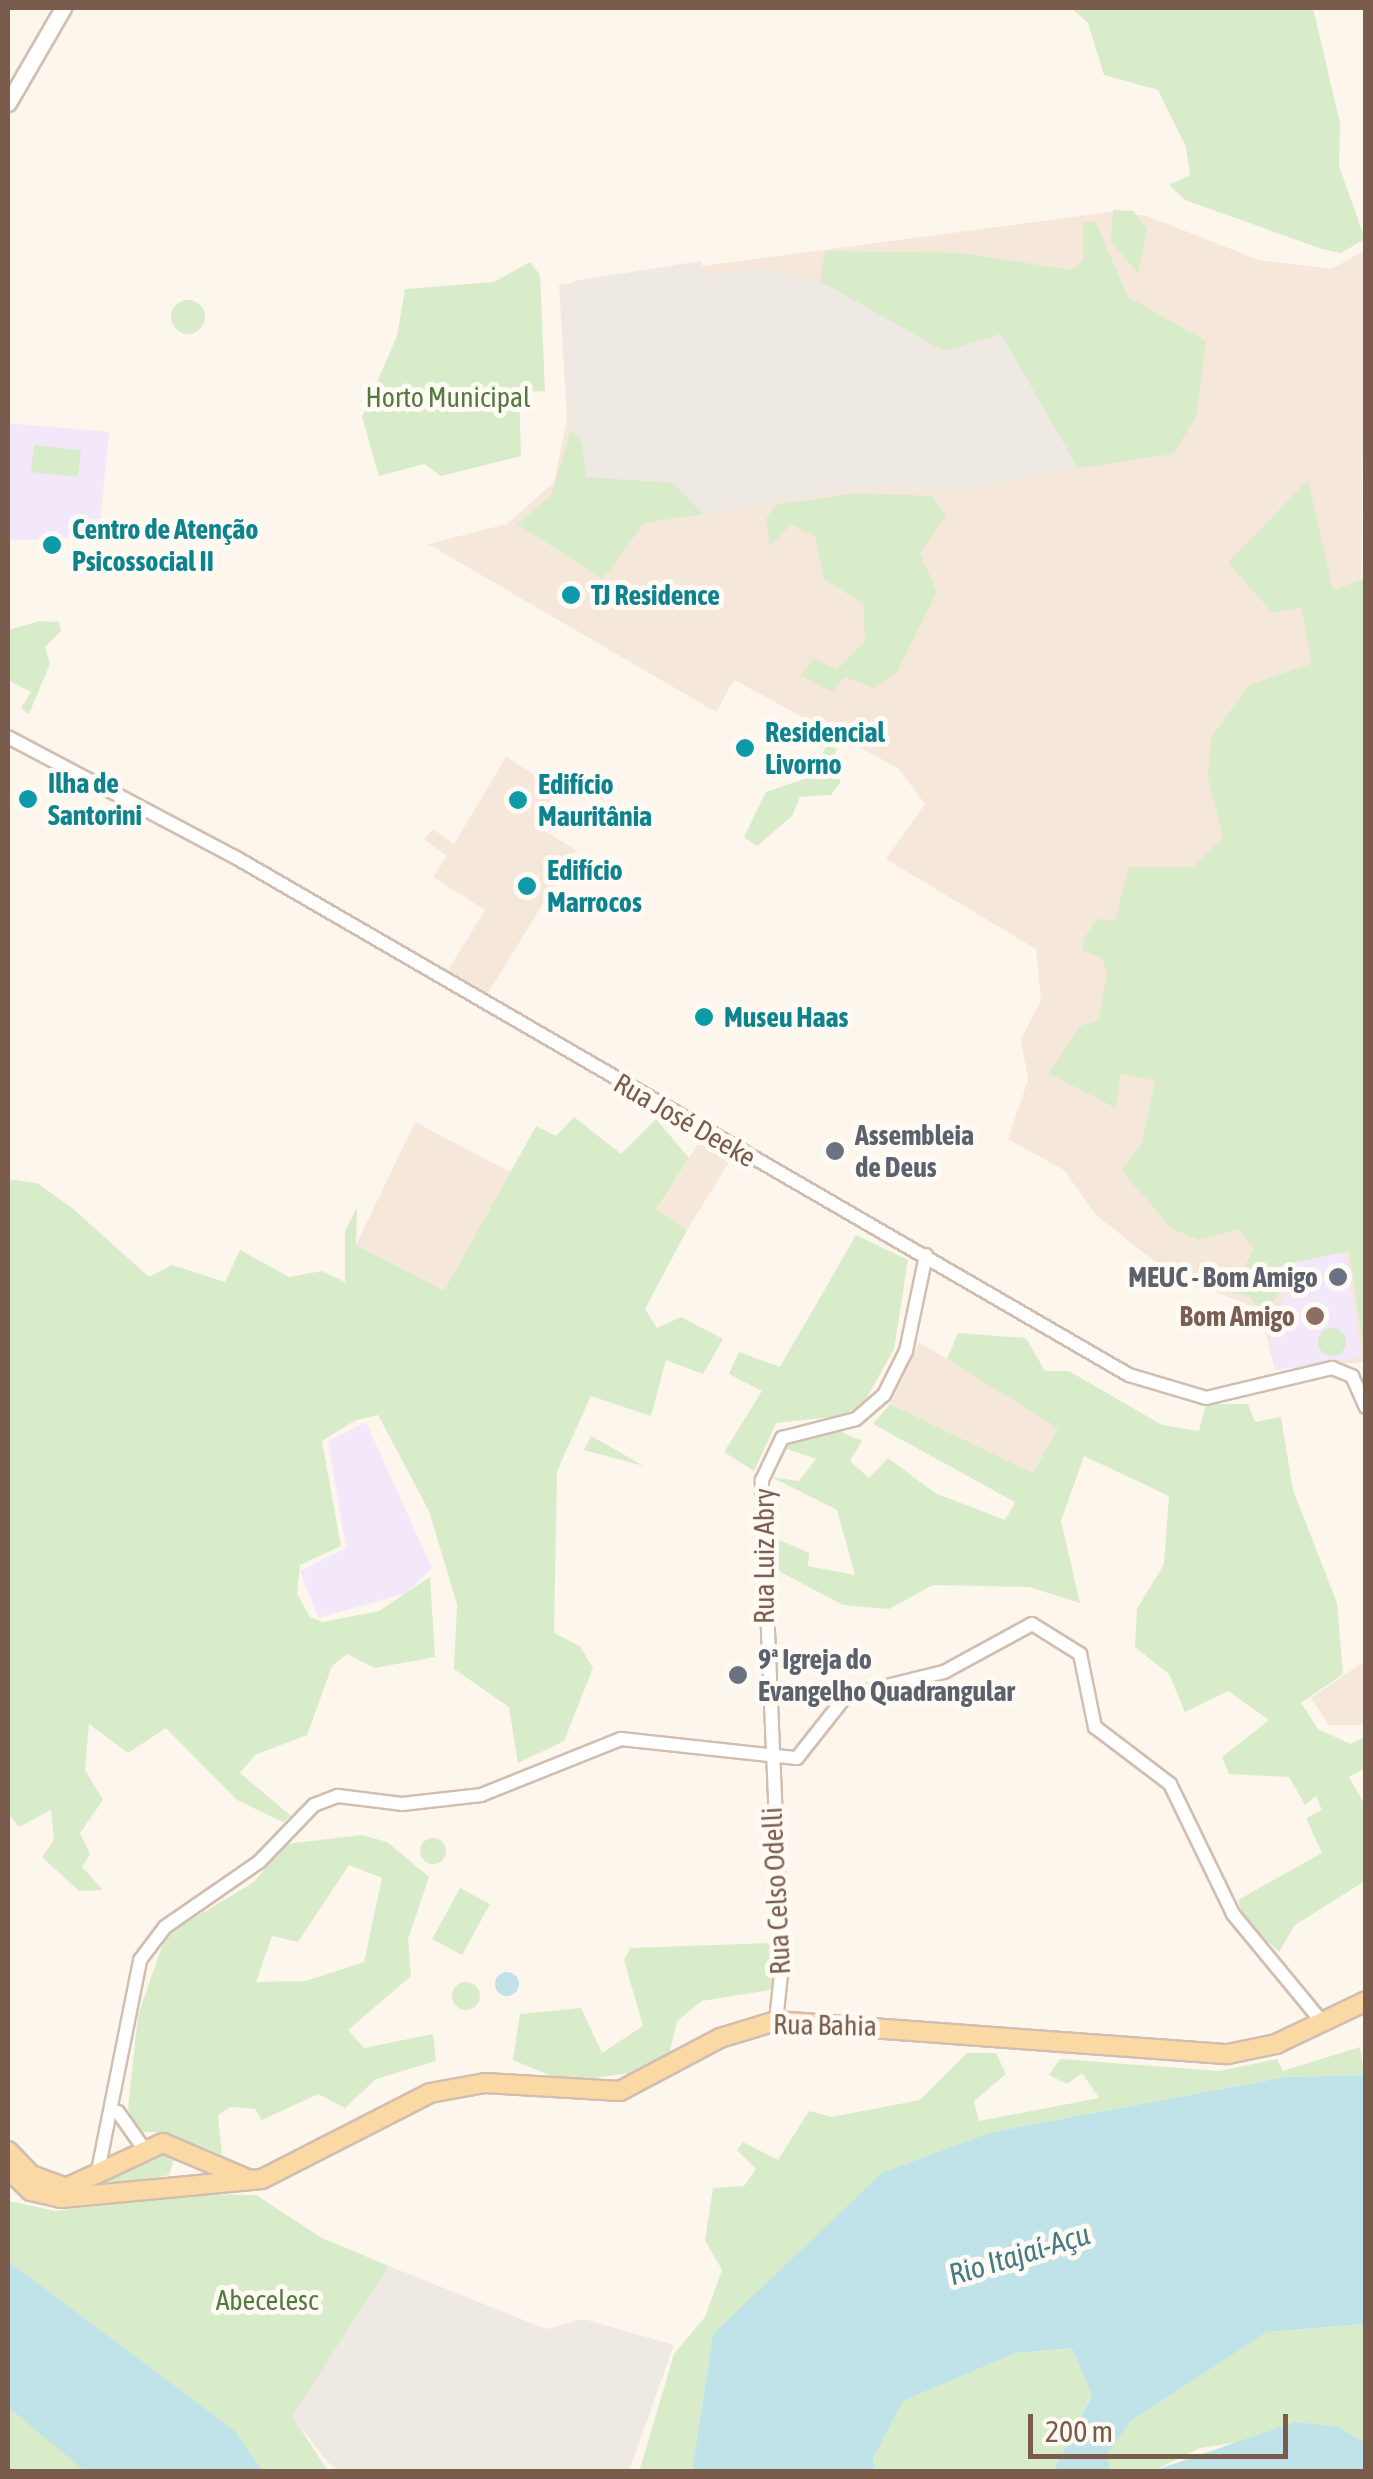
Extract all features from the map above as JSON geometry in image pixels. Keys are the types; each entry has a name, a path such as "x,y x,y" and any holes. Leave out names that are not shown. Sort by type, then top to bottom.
{"main road":[{"path":"8,103 63,8"},
{"name":"Rua Bahia","path":"8,2169 31,2190 61,2198 175,2181 253,2181 430,2093 485,2084 620,2090 720,2038 776,2021 1228,2054 1322,2023 1366,2001"},
{"path":"8,2152 51,2185 97,2176 144,2149 178,2147 253,2181"},
{"path":"175,2181 184,2168 178,2147"}],"street":[{"name":"Rua José Deeke","path":"8,738 236,858 1150,1384 1225,1396 1332,1368 1352,1376 1366,1407"},
{"name":"Rua Luiz Abry","path":"769,1761 758,1516 766,1461 782,1438 856,1419 884,1395 906,1351 926,1255"},
{"path":"97,2176 118,2108 130,1988 149,1947 326,1798 402,1804 481,1795 621,1739 769,1761 806,1753 846,1696 944,1672 1013,1628 1055,1632 1080,1654 1095,1727 1170,1784 1234,1914 1322,2023"},
{"name":"Rua Celso Odelli","path":"769,1761 782,1965 776,2021"},
{"path":"118,2108 127,2136 144,2149"}],"shaded area":[{"path":"1110,212 1147,216 1259,260 1332,269 1365,250 1354,1226 1365,1362 1275,1369 1261,1317 1248,1305 1168,1272 1096,1215 1064,1170 1008,1139 1028,1080 1021,1039 1041,1001 1036,949 886,859 925,804 898,768 734,680 716,712 428,544 507,524 554,482 567,419 559,285"},
{"path":"701,261 706,275 758,268 820,281 944,351 1001,334 1078,468 961,490 866,488 703,514 673,483 585,477 582,443 571,431 561,297 574,281"},
{"path":"8,423 109,432 99,536 8,541"},
{"path":"506,757 557,789 537,826 576,850 487,995 447,972 485,910 433,877 447,856 424,839 433,829 454,844"},
{"path":"415,1122 510,1172 444,1292 356,1245"},
{"path":"702,1137 733,1156 687,1230 656,1211"},
{"name":"Bom Amigo","path":"1345,1252 1362,1357 1275,1370 1270,1338 1296,1262"},
{"path":"919,1342 1059,1428 1033,1473 890,1404"},
{"path":"366,1422 432,1568 407,1593 318,1618 300,1571 346,1548 328,1441"},
{"path":"1365,1661 1365,1725 1329,1725 1311,1698"},
{"path":"389,2266 546,2329 584,2319 674,2345 629,2471 339,2471 328,2462 291,2416"}],"green space":[{"path":"1071,8 1313,8 1340,123 1339,166 1365,239 1341,253 1322,249 1185,200 1169,185 1190,175 1186,147 1158,90 1104,75 1088,23"},
{"path":"1113,210 1133,211 1147,228 1138,274 1111,241"},
{"path":"1095,221 1128,297 1206,341 1196,417 1173,454 1078,468 1001,334 944,351 820,281 825,251 962,253 1071,270 1083,261 1083,223"},
{"name":"Horto Municipal","path":"530,262 540,275 545,391 519,392 521,456 441,476 424,464 379,476 362,417 397,336 405,289 494,282"},
{"path":"188,300 200,305 205,317 200,329 188,334 176,329 171,317 176,305"},
{"path":"571,431 582,443 586,477 673,483 703,514 644,523 603,579 517,524 551,496"},
{"path":"34,445 81,450 78,477 31,472"},
{"path":"1308,480 1333,590 1365,578 1365,1358 1349,1251 1296,1262 1265,1318 1251,1298 1203,1281 1243,1271 1253,1248 1238,1229 1198,1240 1171,1228 1121,1170 1142,1144 1155,1081 1121,1073 1116,1108 1049,1074 1080,1026 1099,1020 1107,973 1102,958 1082,950 1084,938 1097,919 1115,921 1129,867 1193,867 1223,837 1208,778 1211,738 1249,685 1312,663 1301,607 1273,613 1228,563"},
{"path":"857,493 932,496 946,515 920,553 937,592 897,672 873,688 845,677 832,692 801,675 814,658 837,670 865,641 863,604 824,579 815,537 791,524 770,546 766,519 775,505"},
{"path":"40,621 59,622 61,631 45,647 50,664 29,714 21,708 31,692 10,681 8,630"},
{"path":"827,745 837,749 829,767 841,781 831,795 800,797 792,816 757,846 744,837 766,792 810,777"},
{"path":"574,1117 621,1154 656,1119 689,1158 656,1210 687,1230 645,1309 657,1328 681,1317 723,1339 703,1374 666,1360 651,1416 591,1396 557,1471 554,1633 580,1646 593,1668 564,1741 518,1763 509,1707 454,1669 457,1604 429,1511 378,1415 356,1420 322,1441 341,1546 300,1565 297,1594 310,1617 323,1622 379,1611 430,1577 435,1657 375,1668 347,1654 332,1666 307,1735 255,1755 240,1773 291,1816 283,1822 237,1800 166,1728 128,1753 89,1724 85,1770 103,1800 80,1833 90,1854 82,1867 103,1890 79,1891 42,1857 54,1840 51,1810 19,1827 8,1813 8,1179 37,1183 71,1207 149,1277 172,1265 225,1282 240,1250 289,1277 322,1271 345,1282 345,1231 357,1207 356,1245 444,1291 536,1126 556,1136"},
{"path":"856,1235 908,1260 894,1349 863,1404 840,1416 776,1423 754,1471 724,1452 762,1391 729,1374 739,1352 780,1367"},
{"path":"1332,1328 1342,1332 1346,1342 1342,1352 1332,1356 1322,1352 1318,1342 1322,1332"},
{"path":"958,1333 1026,1338 1045,1371 1069,1371 1162,1425 1199,1431 1206,1404 1248,1404 1255,1422 1281,1417 1293,1490 1337,1603 1343,1674 1301,1703 1318,1729 1350,1744 1365,1737 1365,1768 1349,1777 1365,1805 1365,1881 1295,1925 1279,1952 1244,1920 1238,1900 1322,1853 1306,1818 1322,1810 1316,1796 1305,1805 1289,1777 1229,1774 1222,1757 1269,1720 1228,1691 1185,1712 1169,1674 1135,1647 1137,1609 1164,1564 1169,1496 1084,1456 1061,1521 1080,1603 1029,1587 933,1585 889,1609 843,1605 771,1567 770,1536 809,1553 808,1566 855,1575 837,1510 771,1477 799,1481 816,1459 781,1447 791,1439 839,1431 862,1441 850,1461 869,1478 888,1458 935,1493 1005,1520 1015,1502 873,1424 890,1404 1033,1473 1058,1428 947,1359"},
{"path":"591,1436 644,1466 584,1450"},
{"path":"362,1835 387,1842 429,1877 408,1939 411,1976 348,2030 364,2048 433,2034 436,2061 376,2079 345,2108 318,2094 262,2120 255,2109 230,2107 218,2115 222,2155 165,2132 137,2132 128,2108 138,2015 166,1935 254,1882 286,1844","holes":["349,1865 382,1878 364,1962 306,1981 256,1982 272,1936 298,1942"]},
{"path":"433,1838 442,1842 446,1851 442,1860 433,1864 424,1860 420,1851 424,1842"},
{"path":"460,1888 490,1904 462,1955 432,1939"},
{"path":"772,1943 776,1989 702,2001 677,2021 669,2055 643,2071 566,2082 513,2060 520,2014 581,2008 602,2053 643,2026 624,1960 630,1948"},
{"path":"466,1982 476,1986 480,1996 476,2006 466,2010 456,2006 452,1996 456,1986"},
{"path":"1360,2047 1365,2075 1286,2077 992,2132 713,2334 692,2471 639,2472 674,2354 705,2317 722,2270 705,2240 713,2188 744,2186 756,2169 737,2150 743,2142 778,2160 809,2111 832,2117 920,2100 967,2053 996,2053 1006,2074 974,2101 979,2121 1099,2098 1082,2073 1067,2084 1049,2075 1060,2059 1219,2071 1277,2059 1283,2071"},
{"path":"160,2152 175,2157 169,2175 83,2190"},
{"name":"Abecelesc","path":"176,2194 256,2195 322,2238 389,2266 292,2416 328,2471 263,2471 234,2430 8,2261 8,2201 56,2211"},
{"path":"1365,2324 1365,2443 1339,2427 1200,2448 1153,2471 1110,2471 1106,2454 1131,2421 1267,2332"},
{"path":"1073,2348 1092,2394 1053,2471 876,2471 873,2459 903,2401 1016,2353"},
{"path":"8,2407 57,2440 85,2471 8,2471"}],"water":[{"path":"507,1972 516,1975 516,1993 507,1996 498,1993 495,1984 498,1975"},
{"name":"Rio Itajaí-Açu","path":"1365,2075 1365,2324 1267,2332 1131,2421 1107,2454 1110,2471 1053,2471 1092,2395 1072,2348 1016,2353 903,2401 873,2459 876,2471 692,2471 713,2334 882,2173 992,2132 1286,2077"},
{"path":"8,2261 234,2430 263,2471 85,2471 8,2407"},
{"path":"1295,2422 1339,2427 1365,2443 1365,2471 1153,2471"}],"place":[{"name":"Centro de Atenção Psicossocial II","path":"52,545"},
{"name":"TJ Residence","path":"571,595"},
{"name":"Residencial Livorno","path":"745,748"},
{"name":"Ilha de Santorini","path":"28,799"},
{"name":"Edifício Mauritânia","path":"518,800"},
{"name":"Edifício Marrocos","path":"527,886"},
{"name":"Museu Haas","path":"704,1017"},
{"name":"Assembleia de Deus","path":"835,1151"},
{"name":"MEUC - Bom Amigo","path":"1338,1277"},
{"name":"Bom Amigo","path":"1315,1316"},
{"name":"9ª Igreja do Evangelho Quadrangular","path":"738,1675"}]}
